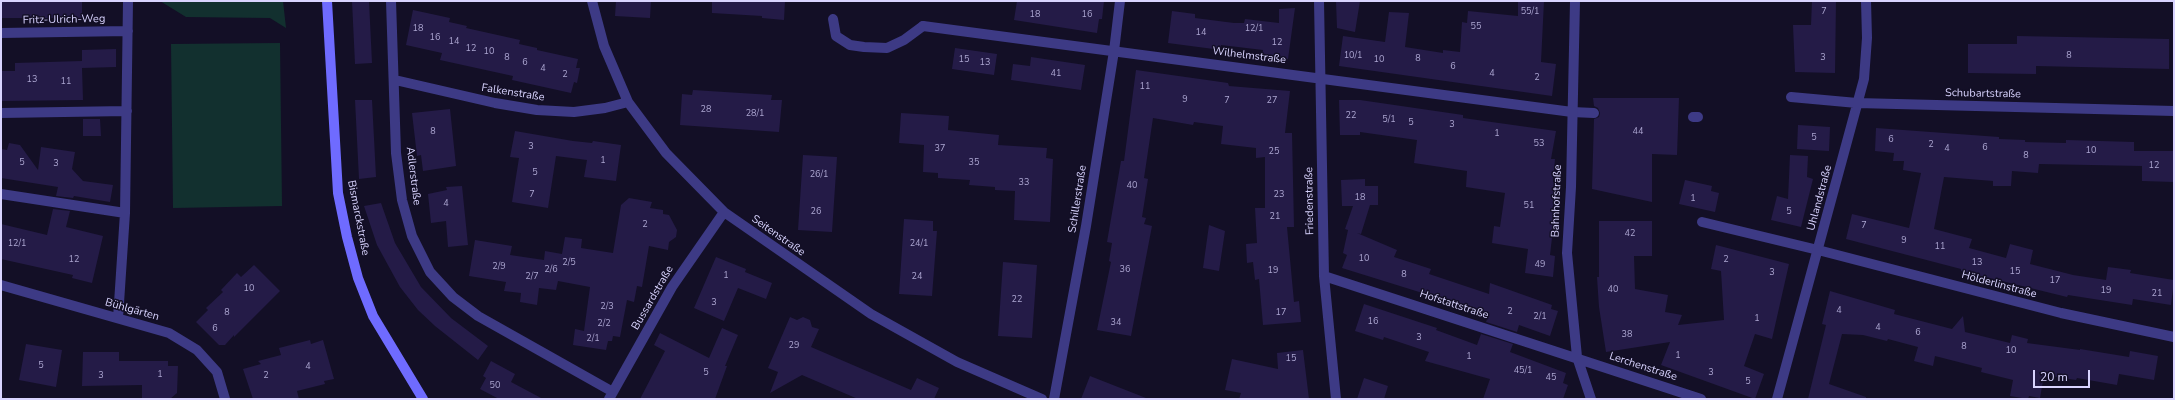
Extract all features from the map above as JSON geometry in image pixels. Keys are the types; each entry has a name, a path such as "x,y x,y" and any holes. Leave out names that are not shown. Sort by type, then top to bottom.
{"street":[{"path":"118,318 125,214 128,1"},
{"name":"Bismarckstraße","path":"328,1 338,193 347,237 358,278 373,316 423,399"},
{"name":"Adlerstraße","path":"391,1 395,80 396,153 402,200 412,236 430,272 452,297 478,316 611,396"},
{"name":"Seitenstraße","path":"592,1 604,46 628,102 666,153 724,212 871,314 957,362 1042,399"},
{"name":"Schillerstraße","path":"1054,399 1086,226 1114,51 1120,1"},
{"name":"Friedenstraße","path":"1319,1 1319,78 1324,276 1336,399"},
{"name":"Bahnhofstraße","path":"1575,1 1571,187 1567,253 1577,357 1591,399"},
{"name":"Uhlandstraße","path":"1777,399 1864,79 1866,58 1866,1"},
{"name":"Wilhelmstraße","path":"833,19 836,36 850,45 864,48 887,48 904,40 923,26 1572,112 1594,113"},
{"name":"Fritz-Ulrich-Weg","path":"1,33 128,31"},
{"name":"Falkenstraße","path":"395,80 495,103 537,110 574,112 605,108 628,102"},
{"name":"Schubartstraße","path":"1791,96 1857,103 2174,111"},
{"path":"1,113 127,111"},
{"path":"1,194 125,214"},
{"name":"Bussardstraße","path":"611,396 672,287 724,212"},
{"name":"Hölderlinstraße","path":"1702,222 1818,250 2061,313 2174,337"},
{"name":"Hofstattstraße","path":"1324,276 1577,357"},
{"name":"Bühlgärten","path":"1,285 169,333 197,350 217,372 226,399"},
{"name":"Lerchenstraße","path":"1577,357 1607,369 1701,399"}],"green space":[{"path":"160,1 283,1 286,28 270,18 186,17"},
{"path":"280,43 282,206 173,208 171,44"}],"building":[{"path":"1,1 82,1 82,18 1,18"},
{"path":"352,1 369,1 372,63 355,64"},
{"path":"616,1 651,1 650,18 615,16"},
{"path":"712,1 785,1 784,20 762,18 762,16 712,13"},
{"path":"1017,1 1104,1 1102,19 1099,19 1097,33 1014,20"},
{"path":"1336,1 1360,1 1355,32 1337,28"},
{"path":"1518,1 1544,1 1541,62 1556,64 1552,96 1339,66 1343,36 1385,42 1389,12 1409,13 1405,47 1443,53 1443,50 1460,52 1462,22 1467,23 1468,11 1518,16"},
{"path":"1812,1 1836,1 1835,73 1795,72 1793,25 1811,25"},
{"path":"1295,8 1288,59 1262,55 1263,50 1221,45 1221,50 1168,43 1172,11 1195,14 1195,18 1234,23 1244,23 1245,19 1279,23 1279,9"},
{"path":"413,10 450,18 449,22 467,26 466,28 520,40 519,44 537,48 537,50 578,59 576,68 580,68 577,83 574,82 571,93 512,80 513,76 440,60 442,53 406,45"},
{"path":"2017,36 2169,39 2169,69 2036,66 2036,74 1968,73 1968,44 2017,44"},
{"path":"955,48 997,54 994,75 952,69"},
{"path":"116,49 116,67 82,68 83,100 1,101 1,71 15,71 15,63 82,61 82,50"},
{"path":"1031,57 1085,65 1081,90 1011,80 1013,64 1030,66"},
{"path":"1136,70 1228,83 1229,86 1290,91 1285,133 1292,133 1294,227 1287,227 1294,302 1299,301 1301,322 1263,325 1259,279 1255,280 1253,262 1247,263 1246,244 1257,243 1255,208 1265,208 1265,157 1256,158 1256,148 1221,144 1223,126 1194,122 1193,125 1153,118 1144,178 1148,179 1142,217 1146,218 1144,224 1152,226 1131,336 1097,330 1111,262 1109,261 1112,243 1107,242 1121,161 1124,161"},
{"path":"693,90 772,95 771,100 782,100 779,132 680,125 682,94 692,95"},
{"path":"1593,98 1679,98 1677,155 1652,154 1652,202 1592,189 1594,119 1599,117 1600,113 1598,108 1594,106"},
{"path":"355,100 372,100 376,177 359,179"},
{"path":"1339,100 1360,100 1463,115 1463,118 1556,131 1551,159 1555,159 1553,212 1555,212 1550,255 1555,256 1553,277 1525,273 1528,249 1492,243 1494,226 1500,227 1505,193 1466,187 1467,171 1414,163 1417,140 1360,132 1360,135 1340,135"},
{"path":"450,109 456,166 423,171 421,155 417,156 412,113"},
{"path":"901,113 949,116 948,130 999,135 998,145 1047,148 1046,158 1053,159 1050,222 1014,220 1015,191 995,190 995,187 969,185 970,180 938,178 938,173 923,172 924,145 899,143"},
{"path":"83,119 100,119 101,136 83,136"},
{"path":"1798,125 1830,127 1829,151 1797,149"},
{"path":"1876,128 1999,137 1999,139 2025,140 2025,142 2066,143 2066,140 2134,142 2134,151 2174,151 2174,182 2142,181 2142,166 2039,164 2038,173 2012,171 2011,186 1993,186 1993,181 1944,177 1934,229 1972,239 1969,248 2006,258 2010,244 2033,250 2030,264 2073,275 2106,280 2108,267 2131,270 2130,273 2174,280 2171,305 2133,299 2132,305 2068,295 2067,297 1961,271 1961,269 1846,239 1852,214 1909,228 1921,173 1903,170 1904,161 1893,161 1894,153 1875,151"},
{"path":"515,131 573,141 592,143 593,141 621,145 616,181 584,177 587,160 556,156 548,208 512,202 519,158 510,157"},
{"path":"9,143 20,145 38,170 41,147 75,152 72,169 83,181 113,185 110,202 74,196 73,198 56,196 58,187 1,178 1,149 7,150"},
{"path":"803,155 837,157 832,232 798,230"},
{"path":"1790,155 1808,156 1807,177 1813,179 1801,227 1771,220 1777,196 1788,199"},
{"path":"1365,179 1365,186 1378,186 1378,205 1370,205 1361,234 1357,233 1397,250 1394,257 1431,269 1429,274 1489,294 1490,283 1552,305 1551,309 1558,311 1550,336 1519,325 1517,332 1486,322 1488,317 1444,302 1445,300 1342,268 1347,255 1343,253 1348,230 1345,229 1353,206 1342,206 1341,180"},
{"path":"1685,180 1712,186 1711,191 1719,193 1715,212 1679,204"},
{"path":"462,186 468,245 448,247 446,221 431,223 428,194 447,190 446,187"},
{"path":"629,198 652,202 650,208 663,210 663,214 669,215 677,230 676,237 669,242 668,250 649,246 642,287 637,286 634,302 627,300 620,337 613,336 612,341 608,341 606,350 573,345 575,329 584,331 590,287 558,281 556,290 539,288 537,305 520,302 521,293 504,291 506,282 469,276 475,240 512,246 510,255 544,260 545,251 562,254 565,237 582,239 581,248 613,253 621,205"},
{"path":"381,203 395,243 421,287 451,318 488,346 478,360 435,326 418,310 400,287 377,245 364,206"},
{"path":"53,209 70,211 66,227 103,236 92,283 72,278 73,275 1,259 1,224 47,235"},
{"path":"904,219 933,221 933,231 937,231 932,296 899,294"},
{"path":"1599,221 1652,221 1652,256 1634,256 1635,289 1668,295 1665,312 1682,315 1678,325 1724,320 1721,271 1711,269 1716,245 1789,264 1772,339 1755,334 1744,366 1764,374 1755,399 1661,365 1670,342 1606,352 1599,307 1597,277 1599,277"},
{"path":"1209,225 1225,231 1219,271 1203,268"},
{"path":"716,257 746,269 745,272 772,283 766,299 738,288 724,321 694,308"},
{"path":"1003,262 1037,265 1032,338 998,336"},
{"path":"254,265 280,291 225,345 219,345 196,322 208,310 206,308 223,292 221,290 237,273 241,277"},
{"path":"1830,291 1895,310 1894,314 1952,329 1963,316 1965,332 2010,343 2012,335 2028,339 2027,343 2080,349 2129,357 2130,351 2158,356 2154,380 2119,374 2117,385 2077,378 2076,380 2044,375 2040,398 2029,396 2028,399 2010,396 2013,380 1981,372 1982,368 1935,356 1933,366 1914,361 1918,347 1888,339 1887,341 1863,335 1842,334 1829,384 1866,397 1866,399 1808,399 1826,325 1822,324"},
{"path":"1364,304 1437,328 1436,330 1477,345 1481,334 1513,344 1510,352 1566,373 1563,383 1568,385 1563,399 1483,399 1490,379 1425,361 1429,352 1384,337 1383,340 1355,331"},
{"path":"790,317 797,320 803,317 810,320 812,327 819,329 811,347 911,390 917,378 939,388 934,399 858,399 802,375 770,393 778,372 768,368"},
{"path":"722,328 738,335 725,366 727,366 715,399 640,399 665,351 654,345 660,333 709,358"},
{"path":"310,340 311,344 323,340 334,379 324,381 325,384 297,391 299,399 253,399 243,369 261,364 258,361 281,355 279,348"},
{"path":"26,344 62,350 56,387 19,380"},
{"path":"1303,350 1309,399 1239,399 1241,393 1225,390 1232,359 1278,369 1277,353"},
{"path":"83,352 119,352 119,361 168,361 168,366 178,366 177,393 170,399 142,399 142,385 82,386"},
{"path":"491,361 515,374 511,382 543,399 499,399 480,389 486,378 483,376"},
{"path":"1090,376 1146,398 1146,399 1081,399"},
{"path":"1364,378 1388,386 1384,399 1357,399"}]}
